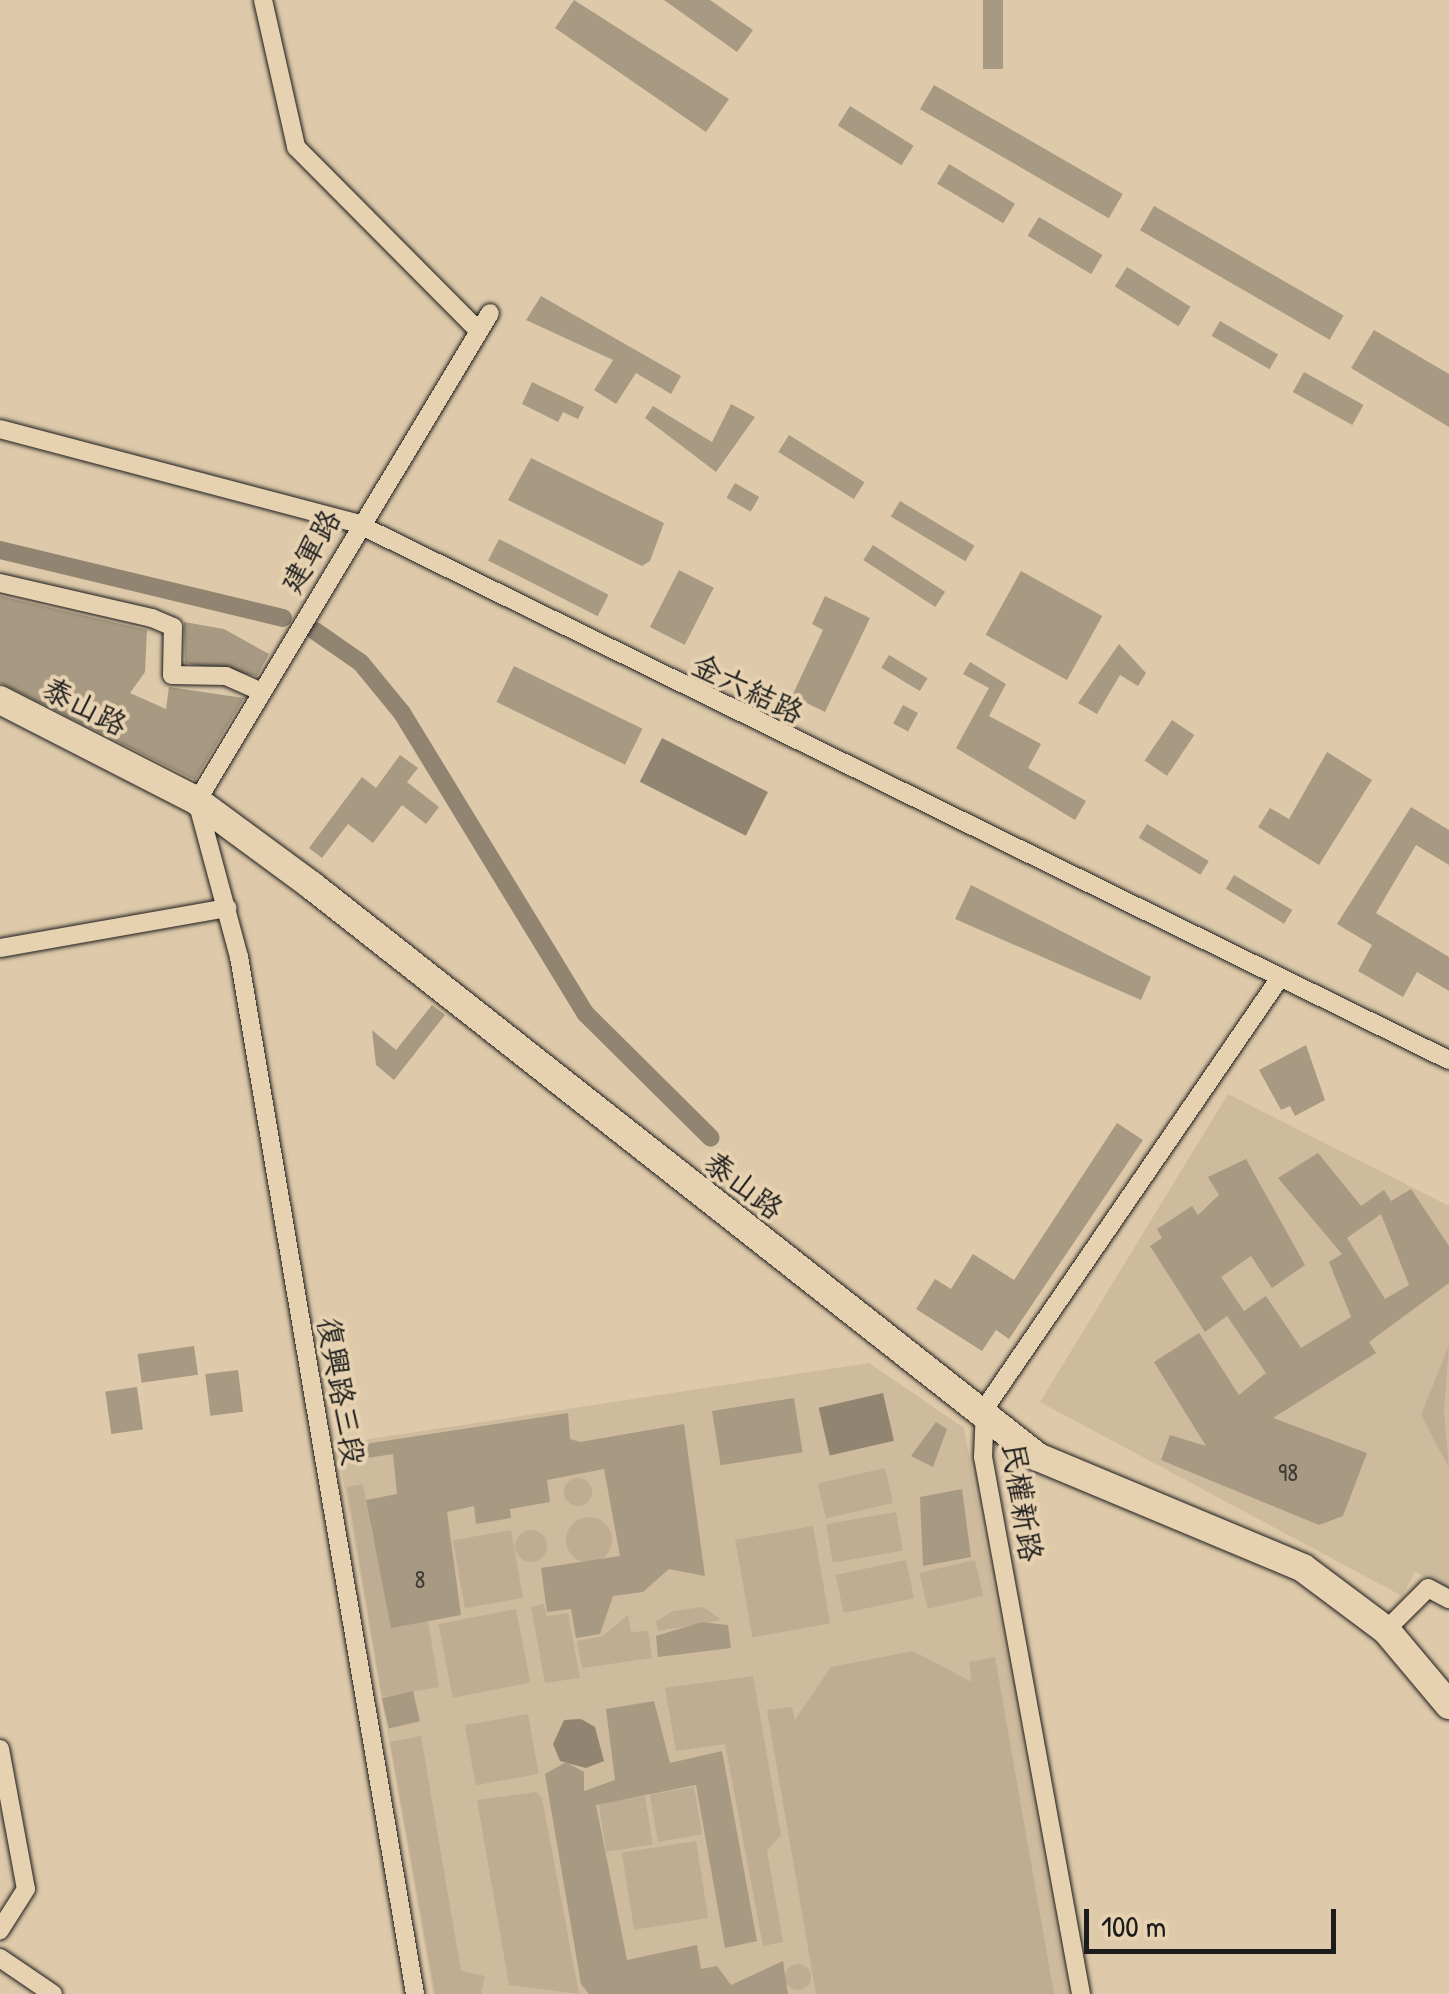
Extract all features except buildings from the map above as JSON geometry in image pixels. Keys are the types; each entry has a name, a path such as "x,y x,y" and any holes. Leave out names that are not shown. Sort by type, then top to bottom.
{"main road":[{"name":"泰山路","path":"0,700 197,801 1070,1476 1247,1540 1303,1568 1386,1630 1449,1705"}],"street":[{"path":"263,0 296,148 478,330"},
{"name":"建軍路","path":"197,801 356,523 490,313"},
{"name":"金六結路","path":"0,429 356,523 1277,982 1449,1060"},
{"path":"0,583 173,627 172,675 226,676 262,692"},
{"name":"復興路三段","path":"197,801 228,908 415,1994"},
{"path":"0,948 228,908"},
{"name":"民權新路","path":"1081,1994 983,1457 985,1408 1277,982"},
{"path":"1386,1630 1428,1588 1449,1599"},
{"path":"0,1749 26,1888 0,1930"},
{"path":"0,1958 53,1994"}],"shaded area":[{"path":"662,738 768,792 746,836 640,782"},
{"path":"1228,1094 1449,1206 1449,1589 1415,1572 1402,1596 1040,1402"},
{"path":"1449,1345 1444,1411 1449,1468 1421,1415"},
{"path":"869,1363 964,1428 1068,1994 433,1994 337,1444"},
{"path":"883,1393 894,1441 830,1456 819,1408"},
{"path":"885,1468 893,1503 826,1519 818,1484"},
{"path":"578,1478 588,1482 592,1492 588,1502 578,1506 568,1502 564,1492 568,1482"},
{"path":"363,1484 373,1539 428,1621 439,1687 382,1697 347,1487"},
{"path":"896,1512 903,1550 833,1563 826,1524"},
{"path":"589,1517 605,1524 612,1540 605,1556 589,1563 573,1556 566,1540 573,1524"},
{"path":"813,1526 830,1623 752,1637 735,1540"},
{"path":"511,1530 523,1598 465,1608 453,1540"},
{"path":"531,1530 542,1535 547,1546 542,1557 531,1562 520,1557 515,1546 520,1535"},
{"path":"906,1560 914,1598 844,1613 836,1575"},
{"path":"975,1560 983,1596 928,1609 919,1573"},
{"path":"544,1604 547,1616 568,1613 580,1678 545,1683 531,1607"},
{"path":"703,1607 722,1620 658,1631 656,1621 673,1611"},
{"path":"516,1609 530,1683 453,1698 438,1624"},
{"path":"628,1615 631,1632 648,1631 652,1658 582,1668 577,1641 603,1636"},
{"path":"913,1651 972,1682 969,1662 995,1657 1054,1994 816,1994 767,1710 792,1707 795,1720 831,1667"},
{"path":"753,1676 781,1835 767,1851 783,1942 763,1946 725,1744 676,1751 665,1688"},
{"path":"528,1714 539,1774 476,1785 465,1725"},
{"path":"581,1719 595,1727 604,1761 586,1768 560,1761 553,1744 564,1720"},
{"path":"421,1736 461,1971 485,1976 481,1994 435,1994 390,1742"},
{"path":"694,1787 702,1834 658,1842 650,1795"},
{"path":"536,1792 542,1798 579,1994 509,1985 477,1800"},
{"path":"645,1796 653,1844 606,1852 599,1803"},
{"path":"696,1841 708,1918 634,1930 622,1853"},
{"path":"798,1964 807,1968 811,1977 807,1986 798,1990 789,1986 785,1977 789,1968"}],"waterway":[{"path":"0,550 283,618"},
{"path":"315,631 361,663 402,713 585,1013 711,1138"}]}
